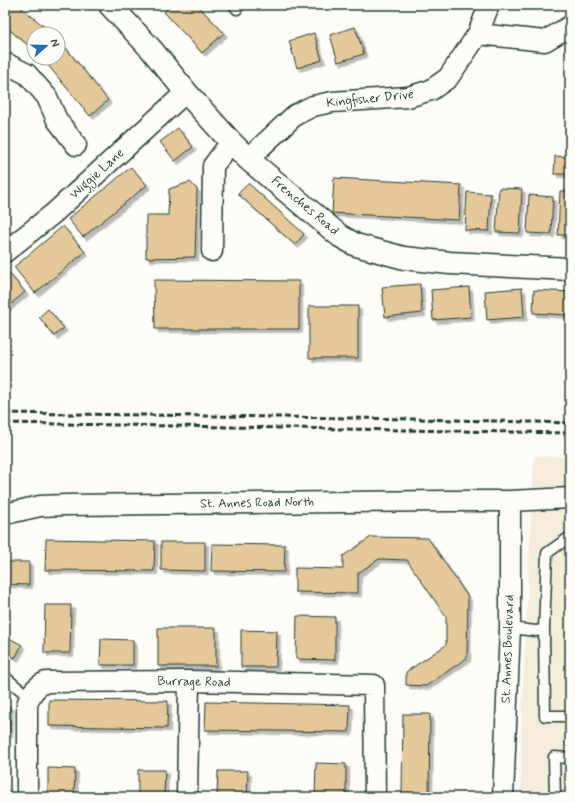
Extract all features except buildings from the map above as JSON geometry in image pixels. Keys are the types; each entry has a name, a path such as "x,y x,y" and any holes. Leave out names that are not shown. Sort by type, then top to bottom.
{"street":[{"name":"Frenches Road","path":"110,5 151,49 186,92 231,142 248,159 340,236 356,245 404,258 450,263 570,269"},
{"name":"Kingfisher Drive","path":"248,159 295,115 313,106 332,102 408,96 431,90 448,78 478,34 490,5"},
{"path":"478,34 545,42 570,26"},
{"path":"5,63 27,74 47,97 58,120 76,145"},
{"name":"Wiggie Lane","path":"5,252 54,213 186,92"},
{"path":"212,251 213,166 231,142"},
{"name":"St. Annes Road North","path":"5,514 40,506 66,505 510,501 570,498"},
{"name":"St. Annes Boulevard","path":"502,797 510,628 510,501"},
{"path":"187,797 189,681"},
{"name":"Burrage Road","path":"28,701 39,685 46,682 189,681 374,685 375,797"},
{"path":"26,797 28,701"}],"lane":[{"path":"570,539 567,539 546,553 544,629 545,716 570,716"},
{"path":"510,628 536,631 544,629"},
{"path":"5,676 28,701"},
{"path":"555,797 554,757 570,758"}],"shaded area":[{"path":"534,456 570,457 570,797 521,797 521,733"}],"railway":[{"path":"5,413 416,419 570,423"},
{"path":"5,423 570,433"}]}
